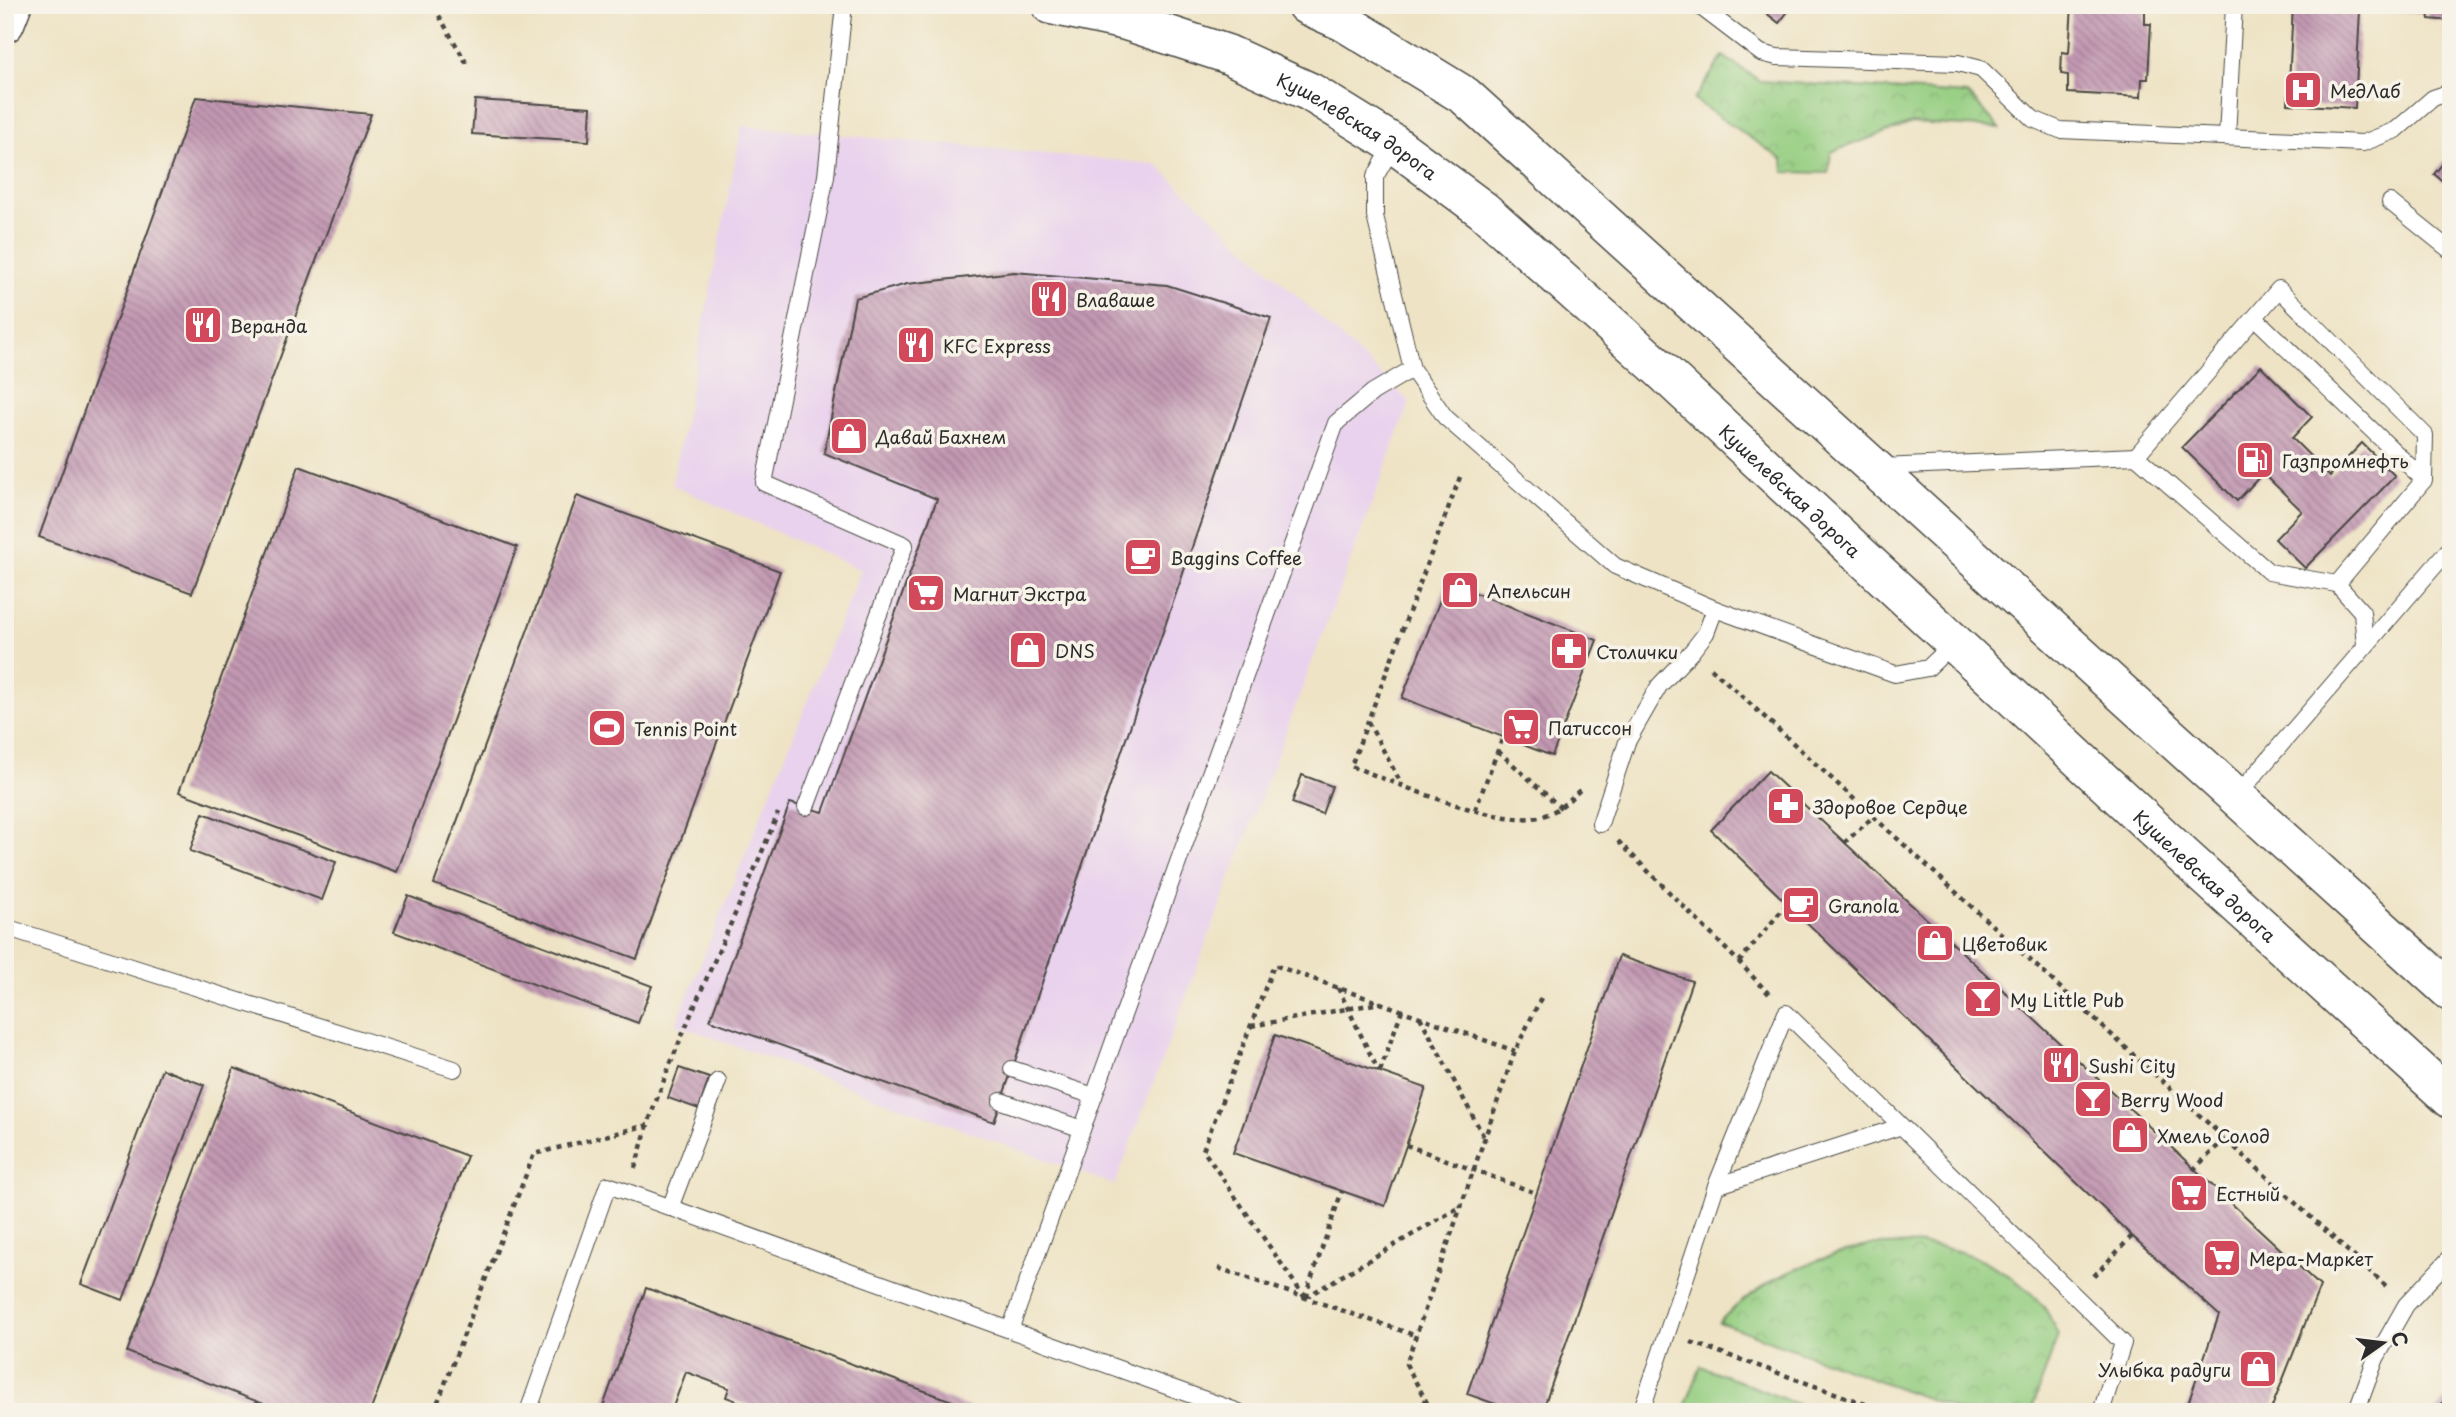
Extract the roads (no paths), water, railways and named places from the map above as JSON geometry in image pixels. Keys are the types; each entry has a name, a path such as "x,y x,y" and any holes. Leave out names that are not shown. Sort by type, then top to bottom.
{"main road":[{"path":"5,23 12,5"},
{"name":"Кушелевская дорога","path":"1051,5 1126,21 1227,54 1310,92 1394,144 1483,210 1658,367 2169,842 2451,1099"},
{"path":"1306,5 1344,22 1465,96 2451,992"}],"lane":[{"path":"806,807 905,545 764,483 826,176 844,5"},
{"path":"1698,5 1761,53 1777,57 1958,63 1981,69 2033,118 2060,131 2363,143 2396,130 2433,98 2451,92"},
{"path":"2227,137 2234,5"},
{"path":"1394,144 1375,177 1375,216 1412,369 1445,417 1615,566 1714,609 1895,674 1928,668 1954,643"},
{"path":"2390,202 2451,251"},
{"path":"2136,456 2279,289 2424,435 2424,480 2337,584"},
{"path":"2255,318 2424,480"},
{"path":"1010,1329 1336,423 1373,392 1412,369"},
{"path":"1872,467 2136,456 2269,572 2337,584 2362,612 2365,645"},
{"path":"2235,798 2451,547"},
{"path":"1600,824 1627,742 1658,686 1692,652 1706,633 1714,609"},
{"path":"5,927 454,1069"},
{"path":"1641,1412 1716,1186 1786,1013 1899,1127 2123,1343 2101,1412"},
{"path":"1012,1069 1094,1096"},
{"path":"670,1208 718,1081"},
{"path":"1001,1101 1082,1129"},
{"path":"1716,1186 1899,1127"},
{"path":"528,1412 608,1185 1239,1412"},
{"path":"2356,1412 2375,1357 2406,1305 2451,1258"}],"place":[{"name":"МедЛаб","path":"2303,90"},
{"name":"Влаваше","path":"1049,299"},
{"name":"Веранда","path":"203,325"},
{"name":"KFC Express","path":"916,345"},
{"name":"Давай Бахнем","path":"849,436"},
{"name":"Газпромнефть","path":"2255,460"},
{"name":"Baggins Coffee","path":"1143,557"},
{"name":"Апельсин","path":"1460,590"},
{"name":"Магнит Экстра","path":"926,593"},
{"name":"DNS","path":"1028,650"},
{"name":"Столички","path":"1569,651"},
{"name":"Патиссон","path":"1521,727"},
{"name":"Tennis Point","path":"607,728"},
{"name":"Здоровое Сердце","path":"1786,806"},
{"name":"Granola","path":"1801,905"},
{"name":"Цветовик","path":"1935,943"},
{"name":"My Little Pub","path":"1983,999"},
{"name":"Sushi City","path":"2061,1065"},
{"name":"Berry Wood","path":"2093,1099"},
{"name":"Хмель Солод","path":"2130,1135"},
{"name":"Естный","path":"2189,1193"},
{"name":"Мера-Маркет","path":"2222,1258"},
{"name":"Улыбка радуги","path":"2258,1369"}]}
